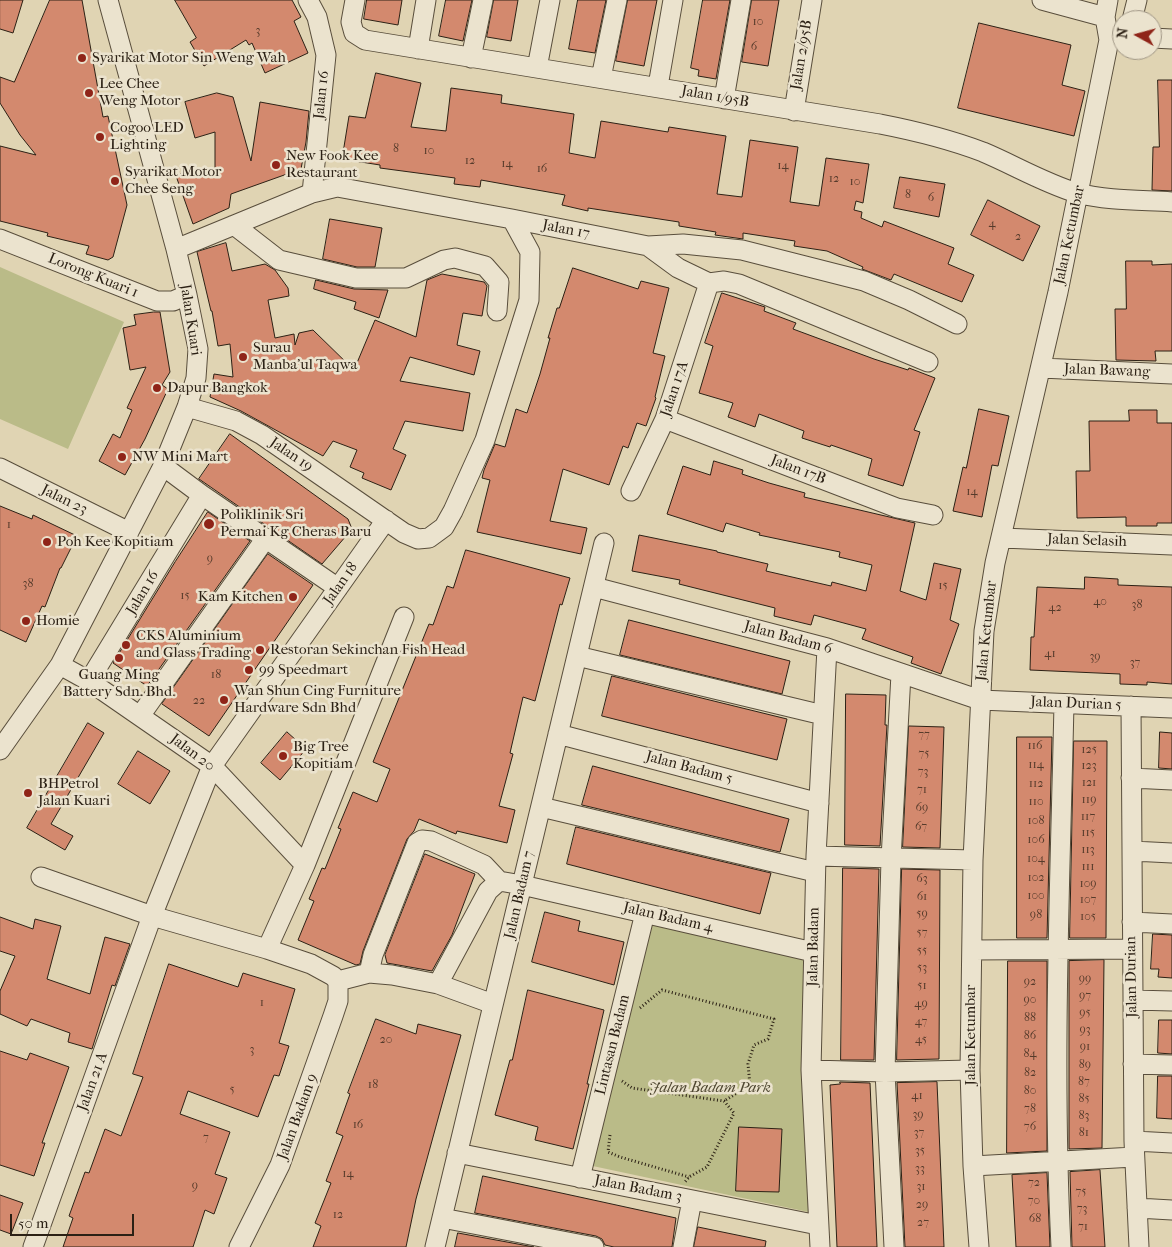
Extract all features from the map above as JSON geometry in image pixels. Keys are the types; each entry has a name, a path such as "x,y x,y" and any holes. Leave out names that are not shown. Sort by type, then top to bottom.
{"street":[{"name":"Jalan Kuari","path":"0,750 60,665 162,466 187,407 196,378 198,349 187,295 108,0"},
{"name":"Jalan 16","path":"308,0 317,17 326,55 312,193"},
{"path":"317,17 325,8 324,0"},
{"name":"Jalan 1/95B","path":"355,0 351,22 354,33 365,40 658,86 794,111 880,124 946,138 984,152 1061,188 1079,193 1105,198 1172,202"},
{"path":"418,49 426,0"},
{"path":"472,58 483,0"},
{"path":"537,68 550,0"},
{"path":"601,78 616,0"},
{"path":"658,86 673,0"},
{"path":"724,99 741,0"},
{"name":"Jalan 2/95B","path":"794,111 812,0"},
{"path":"1042,0 1107,8 1112,27"},
{"name":"Jalan Ketumbar","path":"979,1247 973,1166 970,1070 973,860 984,631 995,563 1112,52"},
{"name":"Jalan 17","path":"176,249 312,193 337,188 512,219 648,246 683,244 742,250 864,281 909,300 957,324"},
{"path":"386,520 418,539 429,538 444,528 485,440 529,300 530,252 512,219"},
{"path":"234,225 279,260 356,278 406,278 444,260 455,258 485,266 499,282 497,311"},
{"name":"Lorong Kuari 1","path":"0,239 157,301 173,300 187,295"},
{"path":"648,246 678,268 709,283 724,281 739,284 928,362"},
{"name":"Jalan 17A","path":"630,491 665,419 709,283"},
{"name":"Jalan Bawang","path":"1041,368 1172,374"},
{"name":"Jalan 19","path":"187,407 236,421 262,435 386,520"},
{"name":"Jalan 17B","path":"665,419 897,508 933,515"},
{"path":"162,466 338,588"},
{"name":"Jalan 23","path":"0,468 129,532"},
{"name":"Jalan 16","path":"89,681 202,495"},
{"name":"Jalan 18","path":"152,916 212,766 386,520"},
{"path":"140,716 266,538"},
{"name":"Jalan Selasih","path":"1002,538 1172,544"},
{"name":"Jalan Badam 7","path":"435,1247 604,543"},
{"name":"Jalan Badam 6","path":"594,587 827,648 980,700"},
{"path":"267,949 305,865 404,617"},
{"name":"Jalan Badam","path":"820,1247 811,1070 816,864 827,648"},
{"path":"577,656 823,715"},
{"name":"Jalan 20","path":"60,665 89,681 212,766 305,865"},
{"path":"894,1247 885,1072 891,859 901,674"},
{"name":"Jalan Durian 5","path":"980,700 1172,708"},
{"path":"1061,1247 1056,1161 1058,950 1064,704"},
{"name":"Jalan Durian","path":"1131,706 1134,1149 1139,1247"},
{"name":"Jalan Badam 5","path":"558,734 819,803"},
{"path":"1131,778 1172,780"},
{"path":"541,807 816,864 891,859 973,860"},
{"path":"364,975 417,843 422,840 432,842 484,865 499,882 488,891 438,984"},
{"path":"1132,851 1172,853"},
{"path":"41,877 152,916 267,949 311,964 333,976 338,981 364,975 438,984 494,1004"},
{"name":"Jalan Badam 4","path":"499,882 522,885 813,952"},
{"name":"Lintasan Badam","path":"580,1178 646,913"},
{"name":"Jalan 21 A","path":"33,1247 152,916"},
{"path":"1132,922 1172,924"},
{"path":"972,950 1132,949"},
{"name":"Jalan Badam 9","path":"239,1247 280,1165 338,1001 338,981"},
{"path":"1133,1000 1172,1001"},
{"path":"1133,1064 1172,1065"},
{"path":"811,1070 885,1072 970,1070"},
{"path":"973,1166 1056,1161 1172,1143"},
{"name":"Jalan Badam 3","path":"457,1154 818,1225"},
{"path":"683,1247 684,1199"},
{"path":"1137,1208 1172,1210"},
{"path":"442,1218 594,1247"}],"path":[{"path":"618,1089 619,1080 632,1088 724,1101 750,1085 748,1064 754,1045 768,1039 774,1019 662,990 639,1009"},
{"path":"610,1133 608,1152 689,1177 707,1167 734,1113 724,1101"},
{"path":"684,1199 689,1177"}],"green space":[{"path":"0,267 124,322 68,449 0,419"},
{"name":"Jalan Badam Park","path":"645,913 813,952 813,1213 588,1165"}],"building":[{"path":"0,0 23,0 13,33 0,29"},
{"path":"50,0 82,0 103,117 108,116 127,205 113,257 108,260 86,254 89,246 47,236 48,233 0,221 0,146 36,155 20,135 0,103 0,77 14,82"},
{"path":"175,0 292,0 301,17 294,21 308,53 265,73 252,43 249,45 246,40 204,66 190,42 196,38"},
{"path":"367,0 402,0 398,25 364,19"},
{"path":"446,0 472,0 463,41 439,36"},
{"path":"494,0 518,0 511,41 487,37"},
{"path":"578,0 606,0 595,53 569,49"},
{"path":"628,0 657,0 644,66 616,61"},
{"path":"703,0 730,0 716,79 698,76 699,70 691,68"},
{"path":"752,0 779,0 768,66 742,62"},
{"path":"979,23 1071,45 1062,85 1085,91 1074,136 958,108"},
{"path":"376,73 421,83 411,127 446,131 451,88 502,95 501,103 574,114 569,153 595,158 601,121 668,132 669,127 726,136 717,194 742,197 750,140 798,147 790,202 819,206 826,158 869,164 863,203 856,201 854,210 862,212 861,218 882,227 884,221 954,248 948,264 974,275 962,302 894,274 891,280 862,269 863,267 827,251 794,246 795,241 743,233 743,239 715,235 716,232 679,226 679,222 588,208 588,211 562,205 565,195 481,180 480,187 454,184 455,178 380,168 380,165 342,159 349,116 365,118"},
{"path":"1158,80 1172,80 1172,191 1152,190 1153,147 1159,147"},
{"path":"217,93 233,97 251,161 260,102 309,111 306,142 301,169 231,194 229,208 193,224 175,173 215,177 215,132 195,138 185,102"},
{"path":"900,177 945,184 939,217 894,208"},
{"path":"988,200 1040,226 1023,261 971,235"},
{"path":"330,219 382,228 375,267 357,267 323,259"},
{"path":"226,243 232,271 265,264 275,270 288,288 289,296 268,300 275,338 294,334 295,345 299,333 313,330 354,370 375,320 416,337 427,280 442,274 484,282 487,286 482,316 463,313 457,345 480,351 474,375 410,357 400,381 470,393 463,431 405,421 393,449 406,455 391,490 362,478 364,473 350,467 357,450 333,441 323,456 241,411 210,397 214,374 233,377 230,344 218,346 212,311 197,252"},
{"path":"1126,261 1152,261 1152,265 1172,264 1172,351 1155,351 1156,361 1116,360 1115,309 1126,309"},
{"path":"573,268 638,289 641,281 669,288 653,353 665,356 656,398 646,426 637,423 628,448 623,446 609,485 563,469 550,521 587,528 581,554 477,532 490,480 482,478 484,470 495,444 505,447 516,409 527,413 540,374 557,308 559,308"},
{"path":"316,280 354,289 388,290 379,318 354,309 356,302 314,289"},
{"path":"722,293 765,307 764,311 796,323 793,329 874,359 908,370 909,368 935,378 914,430 920,432 903,486 868,475 872,459 831,445 830,447 802,438 804,431 759,414 755,427 728,417 733,403 699,393 713,346 705,343"},
{"path":"160,312 170,372 162,385 168,389 145,439 125,475 99,461 113,434 120,438 132,410 127,408 146,367 130,370 123,328 136,325 134,315"},
{"path":"979,409 1009,416 998,466 992,465 982,517 953,511 963,467 966,468"},
{"path":"1129,410 1157,410 1157,423 1172,423 1172,523 1157,523 1157,526 1126,526 1126,517 1077,518 1076,471 1090,471 1089,421 1129,421"},
{"path":"230,434 348,519 352,529 322,564 199,479"},
{"path":"714,461 743,470 742,474 805,493 804,497 915,523 900,591 926,600 934,563 961,569 950,620 959,624 941,674 911,663 913,657 862,639 866,629 814,615 811,625 774,616 775,608 679,584 680,580 632,571 639,535 768,564 766,571 831,586 832,582 866,591 872,565 839,557 840,552 759,535 760,533 726,523 723,532 667,514 683,466 710,475"},
{"path":"0,506 32,519 33,515 77,536 60,568 45,607 42,606 26,642 0,630"},
{"path":"208,512 250,541 147,686 113,663"},
{"path":"466,550 570,578 562,605 560,604 535,701 523,697 510,753 513,754 499,806 515,810 507,843 457,831 456,834 419,819 414,831 407,839 363,951 360,964 356,965 298,940 314,901 309,899 322,868 325,869 341,829 338,828 353,792 377,802 390,769 373,762 429,624 433,625 447,586 453,588"},
{"path":"268,554 313,585 209,736 162,704"},
{"path":"1085,577 1118,579 1118,585 1172,587 1172,684 1147,682 1147,685 1120,684 1120,674 1030,670 1031,637 1034,637 1037,587 1084,589"},
{"path":"629,620 790,661 782,694 620,655"},
{"path":"612,676 787,719 777,760 602,716"},
{"path":"846,694 886,695 885,725 887,725 880,846 845,845"},
{"path":"88,723 104,733 51,824 73,836 65,850 27,828"},
{"path":"909,726 944,727 940,848 903,847"},
{"name":"Big Tree Kopitiam","path":"287,732 306,749 280,780 261,763"},
{"path":"1160,732 1172,733 1172,769 1159,768"},
{"path":"1017,737 1052,737 1047,938 1017,938"},
{"path":"1074,741 1107,741 1106,938 1070,938"},
{"path":"138,751 170,771 150,804 118,784"},
{"path":"593,766 789,819 780,852 582,805"},
{"path":"576,827 771,873 760,914 567,864"},
{"path":"425,854 475,874 452,935 432,971 387,963 385,955"},
{"path":"843,868 879,869 874,1060 841,1060"},
{"path":"902,869 940,870 939,1059 897,1060"},
{"path":"545,912 580,921 578,931 624,942 614,985 532,962"},
{"path":"0,917 33,929 35,919 61,926 47,979 90,994 105,937 130,944 115,986 112,985 92,1049 68,1042 70,1033 31,1019 27,1026 0,1014 0,991 15,956 0,951"},
{"path":"1153,934 1172,935 1172,978 1158,977 1159,969 1151,969"},
{"path":"1104,960 1102,1148 1069,1149 1069,961"},
{"path":"1008,961 1047,961 1047,1151 1007,1153"},
{"path":"169,964 238,987 243,973 295,989 279,1043 289,1046 279,1076 274,1075 258,1117 188,1091 180,1114 230,1132 215,1174 227,1178 214,1214 205,1210 193,1247 63,1247 73,1218 69,1216 85,1172 89,1173 105,1129 121,1136 143,1077 133,1074"},
{"path":"528,990 604,1010 573,1149 535,1140 538,1127 495,1115 510,1060 512,1060"},
{"path":"376,1019 416,1034 418,1024 461,1035 416,1199 406,1247 313,1247 321,1226 315,1223 331,1183 326,1181 343,1136 336,1133 350,1094 348,1093"},
{"path":"1159,1020 1172,1020 1172,1054 1158,1053"},
{"path":"0,1051 27,1060 30,1053 69,1067 42,1143 45,1143 34,1176 0,1165"},
{"path":"1158,1076 1172,1076 1172,1119 1157,1118"},
{"path":"840,1082 870,1083 877,1247 837,1247 830,1085 840,1084"},
{"path":"937,1082 944,1247 905,1247 897,1083"},
{"path":"739,1127 782,1129 779,1192 736,1191"},
{"path":"1100,1170 1105,1247 1072,1247 1070,1172"},
{"path":"1047,1173 1050,1247 1016,1247 1012,1175"},
{"path":"483,1176 676,1218 672,1247 614,1247 605,1245 602,1239 596,1236 475,1213"},
{"path":"0,1195 23,1203 11,1234 0,1230"},
{"path":"698,1227 766,1241 765,1247 694,1247"},
{"path":"458,1233 534,1247 455,1247"}],"place":[{"name":"Syarikat Motor Sin Weng Wah","path":"82,58"},
{"name":"Lee Chee Weng Motor","path":"89,93"},
{"name":"Cogoo LED Lighting","path":"100,137"},
{"name":"New Fook Kee Restaurant","path":"276,165"},
{"name":"Syarikat Motor Chee Seng","path":"115,181"},
{"name":"Surau Manba'ul Taqwa","path":"243,357"},
{"name":"Dapur Bangkok","path":"157,388"},
{"name":"NW Mini Mart","path":"122,457"},
{"name":"Poliklinik Sri Permai Kg Cheras Baru","path":"209,524"},
{"name":"Poh Kee Kopitiam","path":"47,542"},
{"name":"Kam Kitchen","path":"293,597"},
{"name":"Homie","path":"26,621"},
{"name":"CKS Aluminium and Glass Trading","path":"126,645"},
{"name":"Restoran Sekinchan Fish Head","path":"260,650"},
{"name":"Guang Ming Battery Sdn. Bhd.","path":"119,658"},
{"name":"99 Speedmart","path":"249,670"},
{"name":"Wan Shun Cing Furniture Hardware Sdn Bhd","path":"224,700"},
{"name":"Big Tree Kopitiam","path":"283,756"},
{"name":"BHPetrol Jalan Kuari","path":"28,793"}]}
